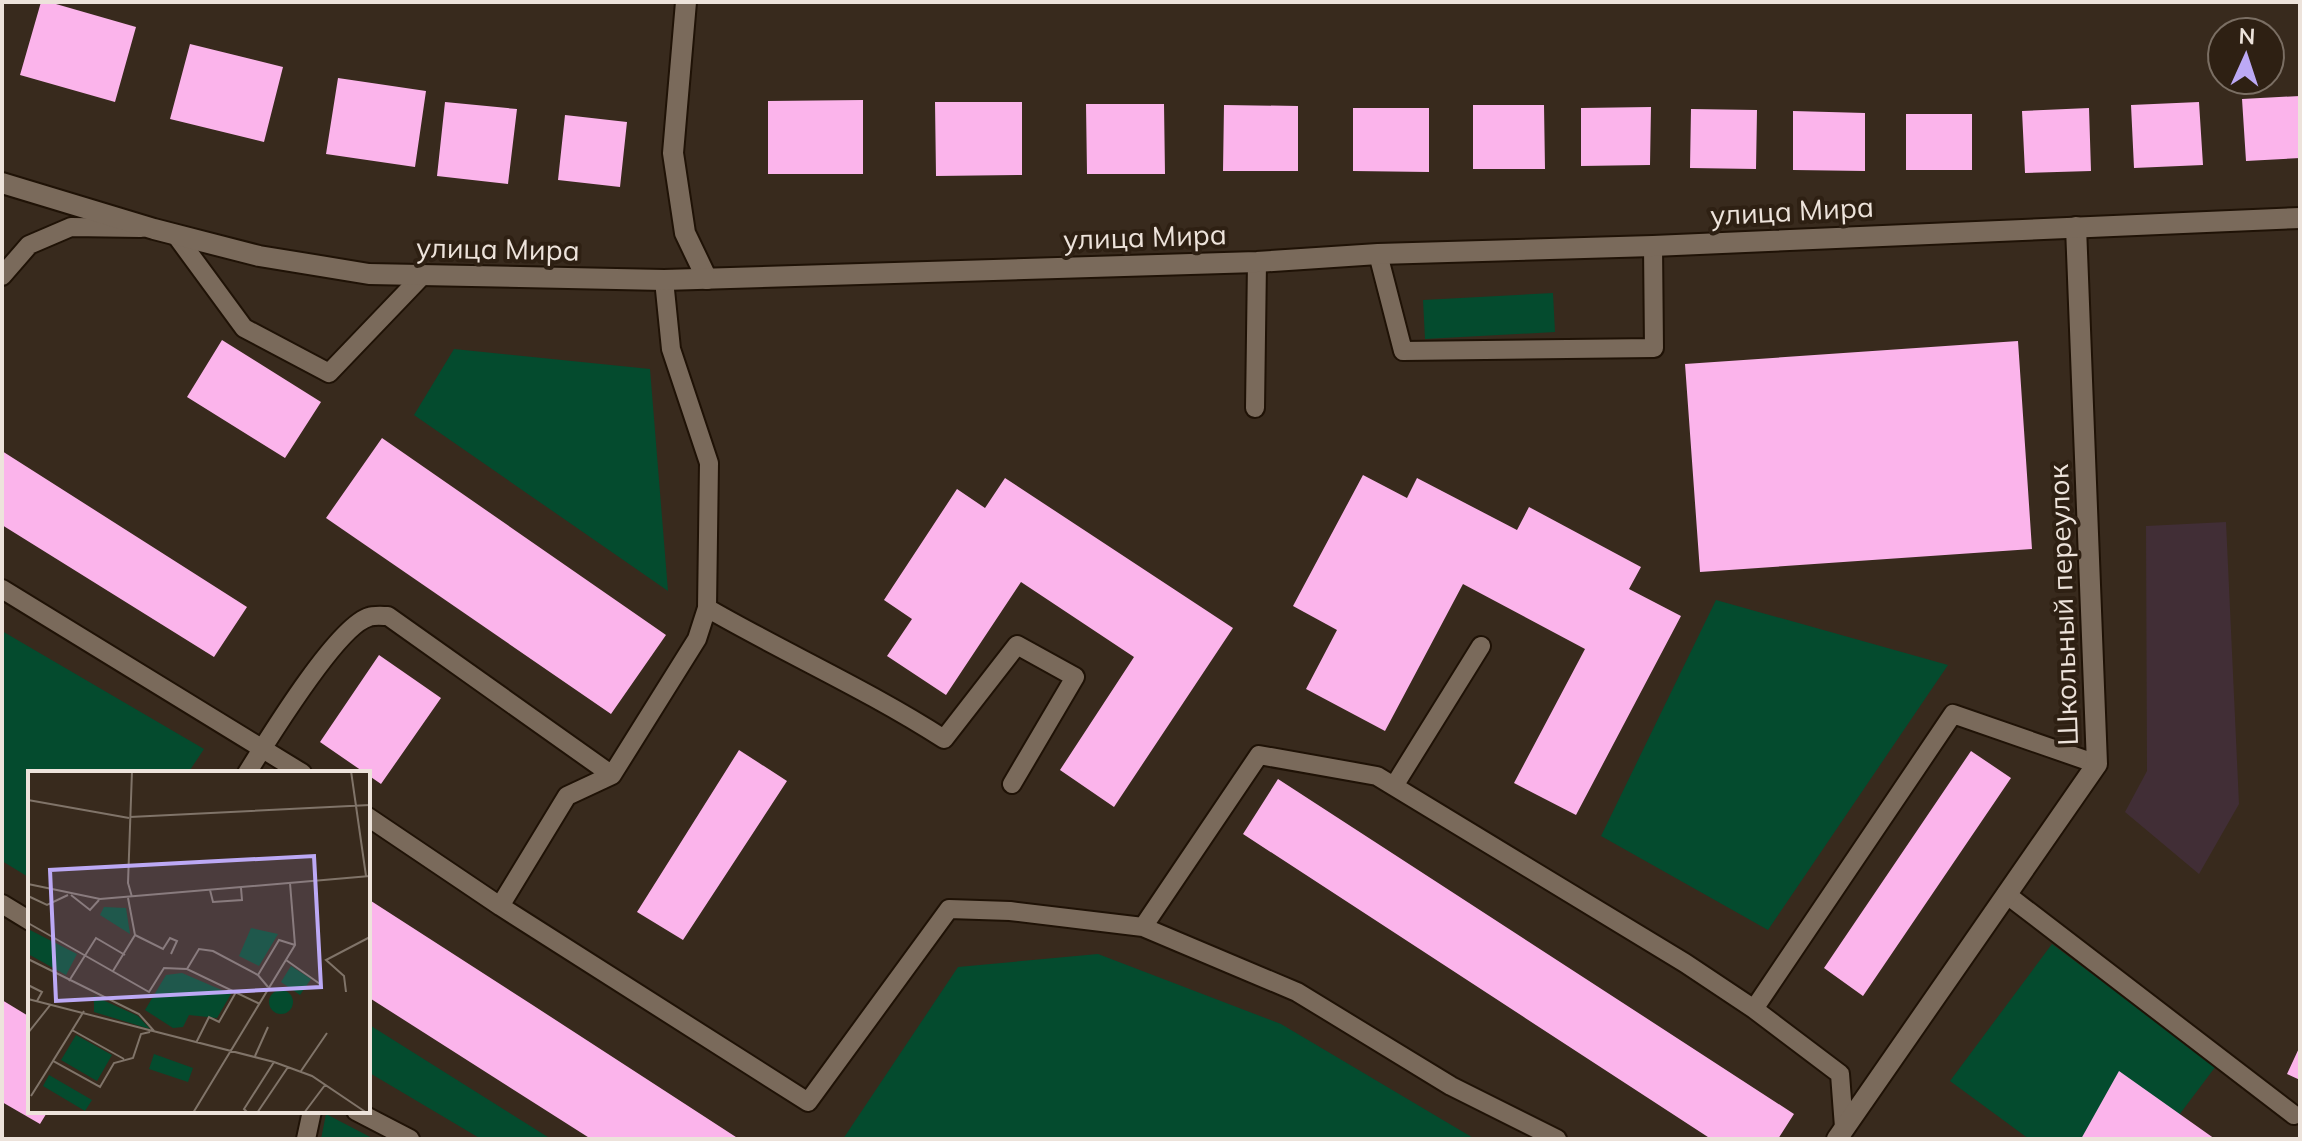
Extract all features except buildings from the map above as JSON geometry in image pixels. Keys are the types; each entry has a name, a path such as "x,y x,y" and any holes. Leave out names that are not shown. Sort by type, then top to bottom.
{"main road":[{"path":"686,2 673,153 685,233 707,279"},
{"name":"улица Мира","path":"2,183 154,229 259,256 369,274 664,280 1257,262 1378,254 1653,246 2300,218"},
{"name":"Школьный переулок","path":"1840,1133 2097,764 2076,227"}],"lane":[{"path":"2,276 29,245 71,227 154,229"},
{"path":"175,234 244,328 329,373 422,276"},
{"path":"1378,254 1403,351 1654,348 1653,246"},
{"path":"1255,408 1257,262"},
{"path":"500,906 567,796 612,775 697,639 707,608 709,463 671,349 664,280"},
{"path":"2,589 299,771"},
{"path":"707,608 791,656 908,716 944,739 1017,645 1075,677 1012,784"},
{"path":"248,771 345,634 368,617 388,616 612,775"},
{"path":"1394,786 1481,646"},
{"path":"1754,1009 1953,714 2097,764"},
{"path":"1143,927 1259,755 1377,776 1672,955 1754,1009 1840,1074 1840,1133"},
{"path":"370,818 500,906 808,1102 949,909 1010,911 1143,927 1297,992 1451,1086 1557,1139"},
{"path":"2006,894 2294,1115"},
{"path":"2,904 28,920"},
{"path":"306,1139 312,1113"},
{"path":"360,1113 410,1139"}],"shaded area":[{"path":"2226,522 2239,804 2199,874 2125,812 2147,771 2146,526"}],"green space":[{"path":"1553,293 1555,332 1425,339 1423,300"},
{"path":"454,349 650,369 668,591 414,415"},
{"path":"1716,600 1948,665 1768,930 1601,836"},
{"path":"2,631 204,749 189,771 28,771 28,877 2,861"},
{"path":"2052,944 2216,1066 2161,1139 2029,1139 1950,1081"},
{"path":"1098,954 1281,1024 1475,1139 843,1139 958,967"},
{"path":"370,1025 551,1139 481,1139 370,1073"},
{"path":"326,1114 374,1139 321,1139"}]}
